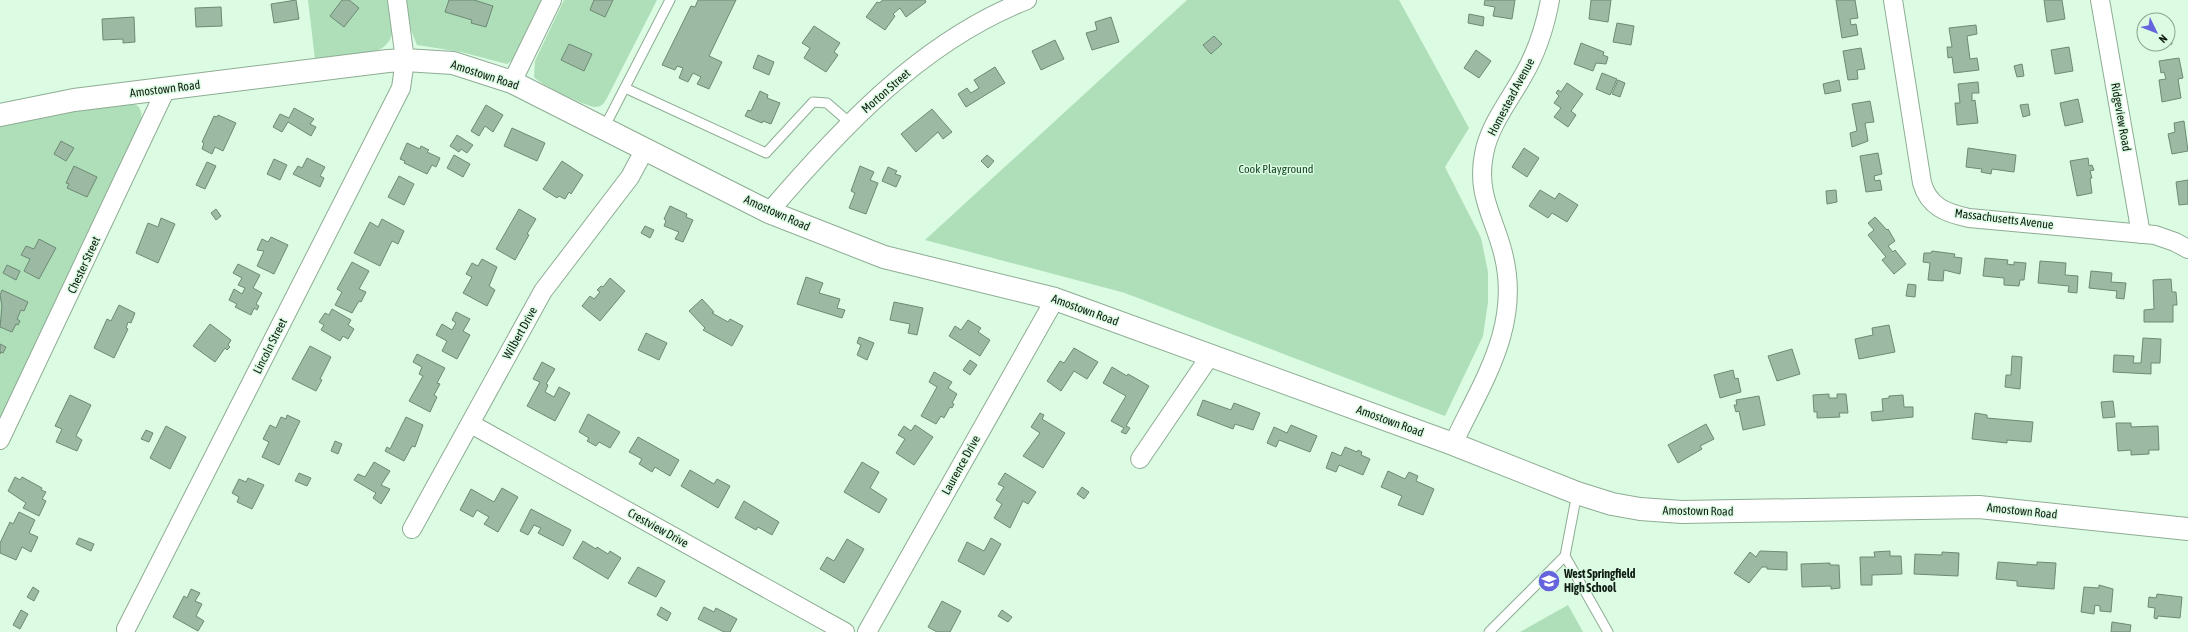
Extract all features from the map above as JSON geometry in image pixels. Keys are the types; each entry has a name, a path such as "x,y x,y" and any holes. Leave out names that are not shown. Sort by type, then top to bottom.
{"street":[{"name":"Lincoln Street","path":"126,629 401,88 405,60 397,0"},
{"path":"512,82 552,0"},
{"name":"Morton Street","path":"769,212 819,154 850,123 908,71 951,40 999,11 1027,0"},
{"name":"Homestead Avenue","path":"1453,444 1496,356 1506,320 1508,303 1504,254 1488,211 1482,189 1484,153 1498,117 1524,75 1538,46 1550,0"},
{"name":"Massachusetts Avenue","path":"1893,0 1922,183 1925,192 1934,206 1944,211 1969,218 2141,234 2165,238 2188,249"},
{"name":"Ridgeview Road","path":"2100,0 2141,234"},
{"name":"Amostown Road","path":"0,115 74,100 405,60 453,63 512,82 769,212 884,257 1055,299 1453,444 1577,493 1612,504 1640,509 1682,512 1979,507 2188,528"},
{"name":"Chester Street","path":"0,440 166,88"},
{"name":"Wilbert Drive","path":"412,529 543,291 630,177 645,149"},
{"name":"Laurence Drive","path":"867,632 1055,299"},
{"path":"1140,458 1210,356"},
{"name":"Crestview Drive","path":"471,424 845,632"}],"lane":[{"path":"604,128 670,0"},
{"path":"625,88 766,153 813,102 827,103 850,123"},
{"path":"1489,632 1565,556 1577,493"},
{"path":"1565,556 1608,632"}],"green space":[{"path":"308,0 388,0 392,24 391,38 382,48 373,52 315,59"},
{"path":"406,0 546,0 518,56 507,64 461,52 417,45 411,30"},
{"path":"564,0 657,0 607,98 604,103 599,106 590,106 553,90 534,77 535,61"},
{"name":"Cook Playground","path":"1187,0 1399,0 1469,128 1445,167 1481,238 1488,272 1488,302 1483,336 1445,416 1125,293 925,240"},
{"path":"131,103 135,104 140,110 141,123 0,423 0,125 24,119"},
{"path":"1568,605 1583,632 1520,632"}],"building":[{"path":"296,0 299,19 274,23 271,4"},
{"path":"342,0 349,0 359,8 344,27 330,16"},
{"path":"449,0 474,0 493,6 486,27 471,23 472,20 445,12"},
{"path":"594,0 613,0 605,17 590,10"},
{"path":"698,0 736,0 709,56 722,62 709,89 697,84 701,77 693,73 688,82 679,78 683,68 677,66 675,70 662,65 691,6 695,7"},
{"path":"883,0 925,0 926,2 906,17 900,8 893,14 895,16 885,30 866,17 877,2 879,3"},
{"path":"1485,0 1515,0 1512,19 1493,16 1495,7 1484,5"},
{"path":"1591,0 1611,0 1608,22 1589,19"},
{"path":"1836,0 1855,0 1858,18 1850,19 1851,25 1856,24 1858,35 1842,38"},
{"path":"2044,0 2062,0 2065,19 2047,22"},
{"path":"221,7 222,26 196,27 195,8"},
{"path":"1469,14 1484,17 1483,26 1468,23"},
{"path":"134,17 135,42 123,43 123,39 103,40 102,19"},
{"path":"1111,17 1119,42 1092,50 1086,33 1097,30 1095,22"},
{"path":"1617,23 1634,26 1631,45 1613,42"},
{"path":"1976,25 1977,34 1967,36 1970,59 1977,58 1979,70 1954,73 1952,57 1948,58 1947,47 1952,47 1949,28"},
{"path":"814,26 840,43 834,52 838,55 826,72 804,58 810,48 802,43"},
{"path":"1214,36 1222,44 1211,54 1203,45"},
{"path":"1055,40 1064,59 1041,70 1032,51"},
{"path":"1581,43 1604,52 1603,55 1608,57 1606,64 1596,63 1593,71 1574,64"},
{"path":"569,44 592,54 584,71 561,60"},
{"path":"2069,47 2073,71 2055,74 2051,50"},
{"path":"1861,48 1865,69 1857,70 1858,79 1848,80 1843,51"},
{"path":"1476,50 1491,61 1479,78 1464,68"},
{"path":"758,55 774,62 769,75 753,68"},
{"path":"2179,58 2183,78 2178,79 2181,98 2162,102 2159,80 2166,79 2164,72 2161,73 2159,61"},
{"path":"2022,64 2024,76 2017,77 2014,66"},
{"path":"995,67 1005,83 966,107 958,94 967,88 971,93 979,88 974,80"},
{"path":"1602,73 1617,79 1610,95 1596,89"},
{"path":"1618,80 1625,83 1620,97 1612,94"},
{"path":"1839,80 1841,91 1825,94 1823,84"},
{"path":"1978,82 1979,93 1972,93 1972,101 1975,100 1978,123 1957,125 1955,103 1960,103 1958,84"},
{"path":"1567,83 1583,94 1571,111 1576,115 1568,127 1554,117 1561,108 1554,103 1559,96 1556,93 1558,90 1561,92"},
{"path":"760,91 768,95 767,98 780,103 771,124 763,121 762,123 745,116 748,110 751,111"},
{"path":"2078,99 2083,122 2065,126 2060,103"},
{"path":"1870,101 1874,122 1865,123 1868,141 1852,147 1850,133 1857,131 1852,104"},
{"path":"2028,104 2030,115 2023,117 2020,105"},
{"path":"486,105 503,115 493,132 485,126 479,136 471,131"},
{"path":"294,108 314,119 310,124 316,127 311,136 288,122 282,132 273,127 280,114 289,118"},
{"path":"932,109 952,132 943,139 938,132 916,152 901,134"},
{"path":"218,115 236,123 223,151 215,147 212,154 202,149 204,143 202,142 214,116 217,117"},
{"path":"2184,121 2188,151 2172,154 2168,134 2175,132 2174,123"},
{"path":"512,128 545,143 537,161 504,146"},
{"path":"457,135 473,145 467,153 461,149 459,152 450,146"},
{"path":"61,141 74,148 66,161 54,154"},
{"path":"407,143 420,149 421,146 429,150 427,152 440,158 436,167 432,165 427,174 404,163 405,161 400,159"},
{"path":"1524,148 1539,158 1527,177 1512,167"},
{"path":"1968,148 2016,155 2014,172 1992,169 1991,174 1981,172 1982,169 1966,167"},
{"path":"1878,153 1882,174 1874,176 1875,181 1880,180 1882,190 1866,192 1860,156"},
{"path":"454,155 470,164 463,177 447,168"},
{"path":"987,155 994,161 988,168 981,161"},
{"path":"307,158 325,167 320,176 324,178 320,187 293,174 298,166 302,168"},
{"path":"2088,158 2089,166 2092,165 2094,170 2090,171 2092,178 2090,178 2092,193 2077,196 2070,161"},
{"path":"274,159 287,165 280,180 267,174"},
{"path":"562,161 583,175 571,194 569,192 565,199 559,196 557,198 543,189"},
{"path":"207,162 216,166 205,189 196,185"},
{"path":"74,166 97,177 87,197 67,188 69,184 66,183"},
{"path":"860,166 874,172 870,180 878,183 866,214 849,208 855,193 851,191"},
{"path":"888,167 897,171 895,174 901,176 896,187 882,181"},
{"path":"399,176 414,184 404,205 388,197"},
{"path":"2188,180 2188,204 2179,205 2176,182"},
{"path":"1540,190 1555,199 1559,193 1578,205 1567,222 1552,213 1548,218 1529,206"},
{"path":"1836,190 1837,202 1827,204 1826,191"},
{"path":"670,206 687,214 686,217 693,220 683,242 675,239 679,232 664,226 666,221 664,219"},
{"path":"216,209 221,216 216,220 211,213"},
{"path":"519,209 536,219 515,260 496,249"},
{"path":"1875,217 1887,230 1888,229 1895,241 1888,246 1893,252 1895,250 1906,264 1894,274 1882,260 1886,257 1868,235 1874,230 1868,223"},
{"path":"161,218 175,224 158,263 136,253 148,223 158,227"},
{"path":"382,219 404,231 398,244 392,241 380,266 354,253 370,222 378,227"},
{"path":"645,226 654,230 650,238 641,233"},
{"path":"271,237 288,245 274,274 257,266 264,251 257,250 262,239 268,242"},
{"path":"39,239 56,248 39,279 24,271 30,259 21,255 26,246 34,249"},
{"path":"1932,251 1955,254 1954,257 1962,258 1960,274 1944,270 1943,281 1928,280 1930,263 1923,262 1924,253 1931,253"},
{"path":"1985,258 2008,260 2007,264 2014,265 2014,262 2026,263 2024,280 2020,280 2019,286 2004,285 2004,278 1983,276"},
{"path":"482,259 497,267 489,286 495,290 487,306 463,293 472,277 466,274 472,263 478,266"},
{"path":"2040,261 2066,263 2065,275 2078,276 2077,293 2068,292 2069,286 2038,283"},
{"path":"352,262 369,271 359,289 366,292 361,302 359,301 352,313 335,305 342,292 337,289"},
{"path":"238,264 260,275 253,288 262,293 256,304 259,306 257,310 254,308 251,315 235,307 237,304 229,300 234,289 242,294 245,288 238,285 242,278 233,273"},
{"path":"7,265 20,271 16,280 3,273"},
{"path":"2091,271 2112,273 2111,282 2126,283 2124,299 2116,298 2117,291 2089,288"},
{"path":"806,277 823,283 819,293 840,299 837,308 845,310 842,318 797,304"},
{"path":"610,278 625,291 600,321 582,306 590,296 594,299 600,292 597,290 601,286 603,287"},
{"path":"2171,279 2172,292 2176,292 2177,305 2173,305 2173,322 2144,322 2144,310 2154,309 2153,280"},
{"path":"1908,284 1916,285 1915,297 1906,296"},
{"path":"2,290 28,302 24,311 21,310 17,319 20,321 18,325 16,324 12,332 0,327 2,306 0,295"},
{"path":"702,299 714,312 712,313 728,322 730,319 743,326 732,346 703,330 705,328 689,311"},
{"path":"894,302 923,308 917,335 908,333 910,324 890,320"},
{"path":"119,305 135,313 131,323 128,322 126,328 128,329 114,358 94,348 107,319 111,321"},
{"path":"332,309 351,320 348,325 354,329 348,339 343,336 340,341 321,330 324,325 319,322 325,313 329,315"},
{"path":"456,312 470,319 463,331 470,335 457,359 442,351 447,341 436,335 442,324 452,330 456,323 452,320"},
{"path":"968,320 981,328 978,332 990,340 980,356 949,336 955,326 961,330"},
{"path":"210,324 231,340 228,345 230,347 227,350 225,348 215,362 193,346"},
{"path":"1889,325 1895,352 1859,359 1855,339 1873,335 1872,328"},
{"path":"646,333 667,343 659,360 638,350"},
{"path":"859,337 874,343 867,360 857,355 861,345 857,343"},
{"path":"2143,338 2161,339 2160,363 2151,363 2151,374 2113,372 2114,355 2134,356 2133,363 2141,363"},
{"path":"0,344 6,347 3,353 1,352 0,354"},
{"path":"310,346 331,357 316,391 292,379"},
{"path":"1074,348 1098,362 1087,379 1074,371 1061,391 1047,381 1060,361 1064,363"},
{"path":"1792,349 1800,374 1777,381 1768,356"},
{"path":"417,354 445,368 437,383 440,384 434,395 437,397 430,412 409,401 423,376 419,374 422,367 413,362"},
{"path":"2012,356 2022,357 2020,389 2005,387 2006,375 2011,375"},
{"path":"970,360 977,365 970,375 963,370"},
{"path":"542,362 555,369 546,384 548,385 545,392 554,397 559,387 570,393 555,421 527,406 540,382 533,379"},
{"path":"1112,367 1149,386 1126,426 1130,428 1126,434 1121,432 1124,428 1111,421 1126,396 1103,383"},
{"path":"1733,370 1735,379 1738,378 1741,392 1720,398 1714,375"},
{"path":"934,372 952,382 948,388 957,394 952,403 954,404 952,408 950,407 944,418 941,416 936,424 921,416 937,387 929,382"},
{"path":"1829,394 1829,398 1837,398 1837,394 1846,394 1848,413 1839,413 1840,417 1817,418 1817,412 1814,412 1813,395"},
{"path":"70,395 91,405 76,436 82,440 77,451 56,442 62,429 55,426"},
{"path":"1903,395 1904,407 1913,407 1913,417 1872,421 1871,412 1883,411 1882,399 1889,398 1889,396"},
{"path":"1759,396 1765,425 1743,430 1739,411 1736,412 1734,405 1737,405 1736,400"},
{"path":"1203,400 1231,410 1234,403 1260,413 1253,430 1235,424 1233,429 1197,415"},
{"path":"2113,401 2115,417 2103,418 2101,402"},
{"path":"1040,413 1044,415 1042,419 1065,433 1043,468 1023,456 1040,433 1031,427"},
{"path":"1975,413 1987,415 1987,418 2033,422 2031,442 2007,440 2007,443 1972,439"},
{"path":"588,414 620,432 610,448 599,442 596,446 587,441 589,438 579,432"},
{"path":"287,415 300,421 279,465 262,457 269,442 263,439 270,425 276,428 281,417 286,419"},
{"path":"406,417 423,425 415,447 412,446 404,461 385,451 387,447 390,449"},
{"path":"2116,423 2131,423 2131,427 2158,426 2159,450 2149,450 2149,454 2131,455 2131,450 2118,451"},
{"path":"1706,424 1714,439 1700,446 1702,449 1678,463 1668,445"},
{"path":"915,425 933,437 914,465 896,453 905,439 898,435 904,426 911,431"},
{"path":"1291,425 1317,436 1310,452 1279,440 1276,447 1267,443 1274,427 1287,433"},
{"path":"166,426 186,437 170,469 150,458"},
{"path":"146,430 153,433 149,442 141,439"},
{"path":"638,437 679,460 670,476 655,467 652,472 639,464 642,459 629,452"},
{"path":"335,441 342,444 338,454 331,451"},
{"path":"1345,447 1357,452 1358,450 1362,452 1361,455 1370,459 1363,475 1339,465 1336,472 1326,468 1332,452 1341,456"},
{"path":"374,462 390,471 381,485 390,489 381,504 373,498 376,493 354,480 358,474 365,477"},
{"path":"862,462 879,472 870,488 887,499 879,513 844,492"},
{"path":"690,470 714,484 717,479 730,486 718,508 681,486"},
{"path":"1388,471 1405,479 1409,472 1418,476 1416,481 1434,489 1423,515 1398,505 1402,496 1381,487"},
{"path":"299,473 311,478 307,486 295,481"},
{"path":"1005,473 1036,492 1028,504 1023,501 1010,528 994,518 1002,504 996,500 1004,487 998,484"},
{"path":"15,477 20,480 22,477 42,488 41,490 46,492 42,499 46,501 39,516 23,508 26,503 8,491"},
{"path":"248,478 264,485 252,509 237,502 239,497 232,493 239,479 246,482"},
{"path":"1082,487 1089,492 1084,499 1077,494"},
{"path":"502,488 518,497 498,532 484,524 489,517 477,510 473,517 460,510 471,489 494,502"},
{"path":"744,501 779,522 772,535 758,527 756,530 735,518"},
{"path":"531,509 571,530 563,546 538,533 541,528 534,525 528,535 520,531"},
{"path":"19,512 35,520 29,533 38,537 31,552 22,547 16,560 0,553 0,543 10,522 13,524"},
{"path":"79,538 94,544 91,551 76,544"},
{"path":"991,538 1001,544 984,575 958,561 967,542 984,551"},
{"path":"847,539 864,549 844,583 820,569 827,557 834,561"},
{"path":"583,541 596,549 597,547 608,554 610,551 621,558 608,579 573,558"},
{"path":"1760,551 1787,552 1787,570 1767,569 1767,567 1762,567 1749,583 1734,573 1750,552 1756,557"},
{"path":"1890,551 1890,556 1901,556 1902,574 1872,575 1872,585 1861,585 1860,557 1875,557 1874,552"},
{"path":"1942,552 1959,553 1958,576 1914,574 1915,554 1942,555"},
{"path":"1998,562 2037,565 2037,562 2056,563 2054,589 2017,586 2017,581 1996,579"},
{"path":"1830,563 1830,565 1839,565 1840,588 1831,589 1831,586 1802,587 1801,564"},
{"path":"638,567 665,581 656,597 628,583"},
{"path":"2099,585 2113,589 2111,612 2100,611 2100,606 2095,605 2094,614 2081,612 2084,587 2099,588"},
{"path":"33,587 39,591 34,601 27,597"},
{"path":"191,589 200,593 195,601 202,604 196,616 204,621 198,631 173,617 184,596 187,598"},
{"path":"2157,594 2182,597 2180,618 2158,616 2157,619 2154,618 2155,608 2148,607 2149,597 2156,598"},
{"path":"942,601 961,611 950,632 937,632 928,627"},
{"path":"661,607 671,613 667,621 657,615"},
{"path":"704,607 714,612 716,608 737,619 730,632 724,632 698,619"},
{"path":"21,610 28,614 20,629 13,625"},
{"path":"1002,610 1012,617 1008,622 998,616"},
{"path":"2112,622 2131,625 2130,632 2111,632"}],"place":[{"name":"West Springfield High School","path":"1549,581"}]}
